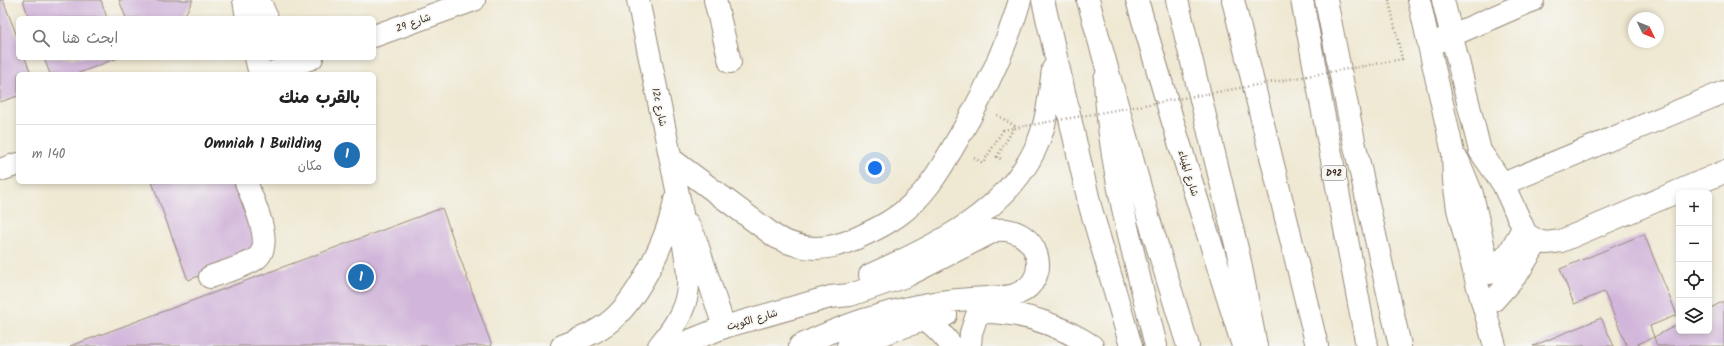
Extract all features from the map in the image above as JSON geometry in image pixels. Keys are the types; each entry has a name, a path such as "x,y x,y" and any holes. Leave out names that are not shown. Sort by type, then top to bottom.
{"main road":[{"path":"244,0 247,16"},
{"path":"258,0 266,16"},
{"name":"شارع 29","path":"376,35 474,0"},
{"name":"12c شارع","path":"638,0 682,214 682,237 688,276 687,296 675,325 659,346"},
{"path":"715,0 730,62"},
{"path":"671,159 776,237 788,243 814,249 827,248 840,245 875,231 914,203 942,165 985,90 1002,51 1020,0"},
{"path":"1043,0 1070,125 1090,206 1131,346"},
{"path":"1088,0 1105,64 1188,346"},
{"name":"شارع الميناء","path":"1137,0 1178,139 1243,346"},
{"path":"1177,0 1238,250 1256,346"},
{"path":"1233,0 1317,346"},
{"path":"1241,0 1244,47"},
{"name":"D92","path":"1302,0 1367,346"},
{"path":"1326,0 1355,146 1400,346"},
{"path":"1419,0 1453,153 1454,181 1458,209 1478,287 1494,341"},
{"path":"1443,0 1476,140 1485,161 1503,184 1530,235 1550,243 1561,241 1724,172"},
{"path":"1429,45 1533,0"},
{"path":"830,296 952,234 998,199 1022,172 1032,156 1044,124 1055,53"},
{"path":"256,60 260,72"},
{"path":"278,67 304,60"},
{"path":"1105,64 1109,134 1115,169 1156,346"},
{"path":"1503,184 1724,92"},
{"path":"1453,153 1464,172 1472,194 1490,273 1494,300 1494,341"},
{"path":"0,170 16,165"},
{"path":"210,277 251,262 258,257 263,249 265,240 263,231 247,184"},
{"path":"562,346 588,336 602,328 624,307 653,260 668,223 677,189"},
{"name":"12c شارع","path":"682,214 695,238 724,337"},
{"path":"800,346 851,324 901,310 933,303 965,299 1008,297 1018,294 1026,289 1033,281 1038,262 1036,252 1024,236 1016,232 996,230 906,276 850,295 830,296"},
{"path":"1490,273 1509,253 1530,235"},
{"path":"1494,300 1518,273 1530,235"},
{"name":"شارع الكويت","path":"676,346 724,337 830,296"},
{"path":"970,346 971,333 978,312"},
{"path":"848,346 889,338 926,319 978,312 1010,312 1041,320 1056,326 1092,346"},
{"path":"926,319 952,346"}],"path":[{"path":"975,151 972,157 983,164 1003,130 1402,59 1389,0"},
{"path":"993,121 997,115 1015,126 997,157 1022,172"}],"building":[{"path":"0,0 3,0 16,34 16,60 26,60 30,72 16,72 16,97 0,102"},
{"path":"23,0 101,0 106,16 28,16"},
{"path":"119,0 193,0 184,16 125,16"},
{"path":"45,60 113,60 81,72 49,72"},
{"path":"153,184 235,184 261,253 188,280"},
{"path":"442,208 492,346 70,346"},
{"path":"1644,234 1676,315 1650,326 1654,337 1633,346 1627,346 1604,292 1574,304 1560,269"},
{"path":"1724,301 1724,346 1657,346 1654,337 1676,326 1676,334 1712,334 1712,307"},
{"path":"1601,318 1614,346 1533,346"}],"place":[{"name":"Omniah 1 Building","path":"361,277"}]}
